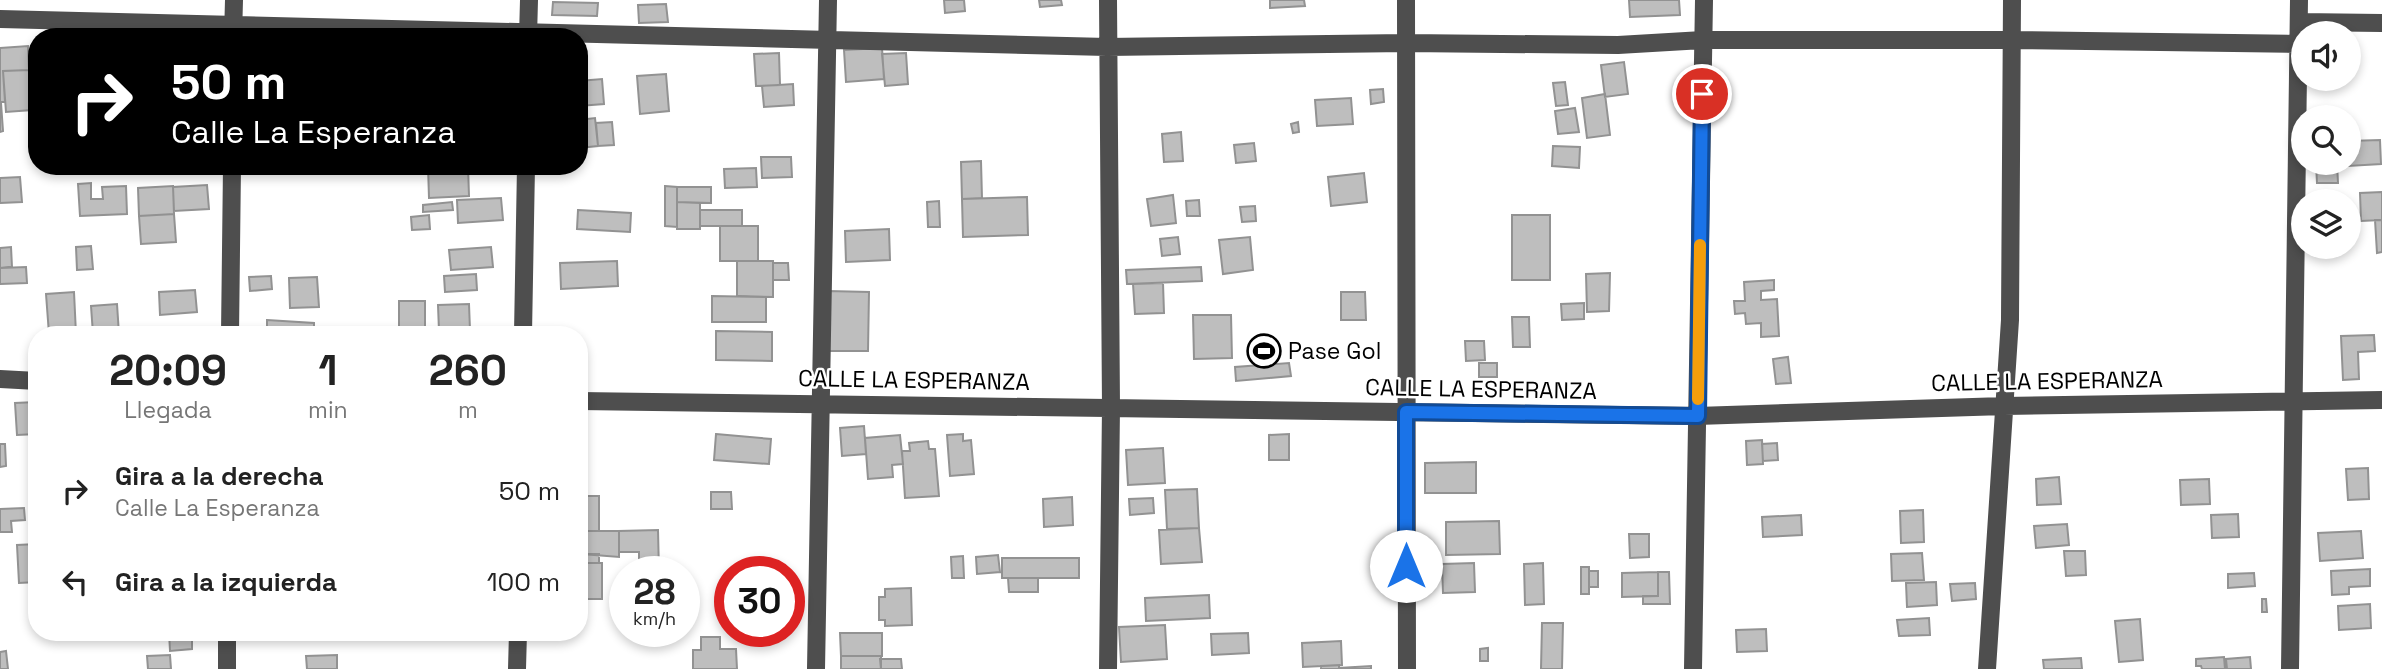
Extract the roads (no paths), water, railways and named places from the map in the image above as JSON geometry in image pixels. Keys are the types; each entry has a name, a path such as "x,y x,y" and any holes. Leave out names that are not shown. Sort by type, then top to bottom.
{"street":[{"path":"234,0 234,28"},
{"path":"528,28 529,0"},
{"path":"816,669 828,0"},
{"path":"1108,0 1111,407 1108,669"},
{"path":"1406,0 1406,669"},
{"path":"1693,669 1704,0"},
{"path":"1987,669 2010,320 2012,0"},
{"path":"2299,0 2299,21"},
{"path":"0,19 176,28"},
{"path":"2361,23 2382,23"},
{"path":"588,36 1107,47 1406,43 1618,45 1703,40 2291,44"},
{"path":"2290,669 2298,91"},
{"path":"230,326 232,175"},
{"path":"523,326 526,175"},
{"path":"0,379 28,381"},
{"name":"CALLE LA ESPERANZA","path":"588,401 1698,416 2004,406 2382,400"},
{"path":"227,641 227,669"},
{"path":"517,669 518,641"}],"place":[{"name":"Pase Gol","path":"1264,351"}]}
